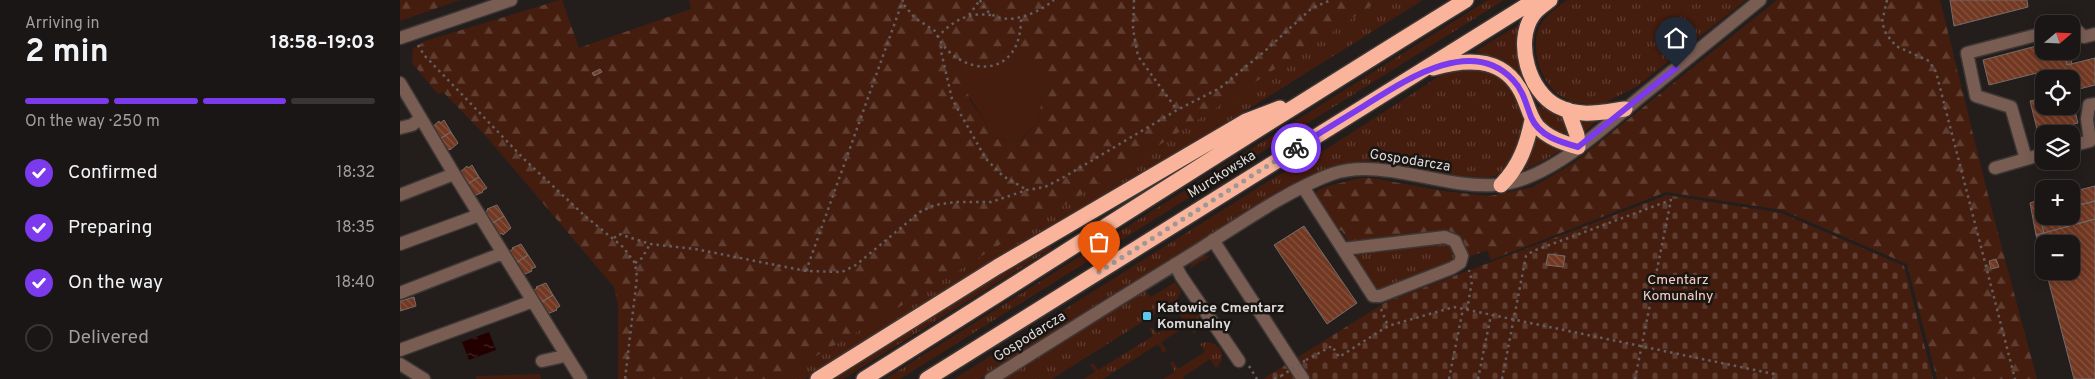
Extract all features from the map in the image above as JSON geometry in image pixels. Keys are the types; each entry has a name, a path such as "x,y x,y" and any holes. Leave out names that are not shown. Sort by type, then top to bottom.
{"highway":[{"name":"Murckowska","path":"864,379 1132,212 1307,98 1466,0"},
{"name":"Murckowska","path":"927,379 1535,0"},
{"path":"1550,0 1533,15 1526,30 1526,56 1530,73 1536,86 1546,98 1557,106 1568,110 1596,114 1625,109"},
{"path":"1406,79 1451,63 1469,61 1486,63 1501,69 1512,79 1519,88 1532,120 1546,135 1562,143 1578,147 1577,135 1568,110"},
{"path":"818,379 997,267 1246,120 1307,98"},
{"path":"1502,185 1513,172 1525,149 1532,120"}],"street":[{"path":"400,38 511,0"},
{"name":"Gospodarcza","path":"991,379 1213,240 1303,187 1334,173 1357,168 1461,184 1502,185 1523,180 1578,147 1760,0"},
{"path":"2080,33 2084,37 2095,34"},
{"path":"2026,159 2011,107 1976,96 1967,53 2035,35"},
{"path":"400,83 420,119 581,379"},
{"path":"2092,143 2087,119 2089,105 2095,104"},
{"path":"400,128 412,125 420,119"},
{"path":"1995,168 2035,156"},
{"path":"400,194 454,174"},
{"path":"1303,187 1373,296 1376,297 1452,268 1460,263 1462,256 1455,241 1445,237 1343,249"},
{"path":"400,244 480,215"},
{"path":"1213,240 1303,379"},
{"path":"400,293 503,254"},
{"path":"1175,264 1181,276 1239,361"},
{"path":"400,350 532,300"},
{"path":"542,361 565,354"},
{"path":"400,364 424,379"}],"path":[{"path":"968,15 980,0 984,8 991,15"},
{"path":"938,37 956,20 968,15 1021,18 1040,10 1054,0"},
{"path":"1134,0 1133,29 1138,56 1177,110"},
{"path":"614,238 619,234 650,244 695,249 806,271 842,272 856,264 920,212 935,205 955,202 991,202 1027,190 1045,187 1177,110 1220,88 1265,51 1312,8 1332,0"},
{"path":"1887,0 1882,22 1886,34 1896,46 1929,60 1936,72 2015,379"},
{"path":"903,2 915,18 935,31 942,45 961,61 979,66 991,66 1003,61 1011,54 1019,36 1021,18"},
{"path":"806,271 903,2"},
{"path":"414,33 424,54 525,160 585,216 614,238 628,252 635,263 637,277 625,379"},
{"path":"942,45 941,51 952,99 964,122 986,159 1003,176 1027,190"},
{"path":"1502,379 1526,256 1532,251 1671,200 1635,379"},
{"path":"635,263 642,258 650,244"},
{"path":"1449,379 1472,281 1465,261 1461,260"},
{"path":"1376,297 1388,326"},
{"path":"1274,379 1332,346 1339,357 1388,326 1454,307 1774,374 1772,379"},
{"path":"1478,379 1491,315"}],"green space":[{"path":"400,0 460,0 400,21"},
{"path":"560,0 562,0 579,48 691,9 689,0 1380,0 1132,163 883,317 777,379 618,379 618,305 614,287 485,135 443,92 438,94 413,64 413,49 425,41","holes":["1014,44 1025,50 1044,85 1038,121 1020,142 993,138 984,120 969,99 969,62 991,61"]},
{"path":"1380,0 1423,0 1152,169 1017,245 805,379 777,379 1005,241 1156,146"},
{"path":"1488,0 1504,0 900,379 885,379"},
{"path":"1567,0 1746,0 1636,87 1608,101 1609,104 1597,104 1580,103 1564,98 1556,93 1544,78 1537,59 1536,39 1540,25 1546,17"},
{"path":"1777,0 1940,0 1991,207 2037,379 1937,379 1907,264 1782,210 1666,192 1491,260 1487,250 1469,257 1458,238 1422,233 1358,242 1348,241 1342,231 1332,227 1315,195 1318,190 1360,178 1372,178 1443,191 1490,196 1533,187 1575,162"},
{"path":"1520,24 1518,39 1520,66 1524,83 1503,64 1476,51"},
{"path":"1014,44 1025,50 1036,62 1044,85 1038,121 1019,142 993,138 965,87 969,62 991,61"},
{"path":"1470,69 1487,72 1503,79 1519,99 1522,112 1522,140 1510,164 1497,175 1475,178 1368,161 1354,162 1328,169 1304,179 1269,199 980,379 954,379 1272,179 1328,148 1446,72"},
{"path":"1543,105 1562,116 1571,136 1555,131 1542,121 1537,111 1538,107"},
{"path":"1580,121 1596,121 1584,133"},
{"path":"1536,133 1547,143 1561,150 1525,169 1524,166"},
{"name":"Cmentarz Komunalny","path":"1667,195 1781,213 1904,266 1933,379 1263,379 1386,302"},
{"path":"1435,241 1449,244 1455,250 1456,258 1453,263 1376,291 1352,257 1357,253"},
{"path":"1049,246 1051,249 843,379 834,379 989,282"},
{"path":"1203,255 1210,256 1189,269 1193,261"},
{"path":"1175,282 1181,291 1177,300 1052,379 1002,379 1145,290 1151,297"},
{"path":"1183,308 1191,309 1199,316 1199,328 1194,334 1188,325 1161,342 1167,350 1163,353 1158,344 1103,379 1084,379 1095,372 1090,365 1093,363 1098,370 1153,336 1149,329 1152,327 1157,334 1182,318 1178,310"},
{"path":"1205,342 1219,347 1221,351 1222,359 1216,368 1210,359 1183,377 1184,379 1163,379 1175,372 1170,363 1173,361 1178,369 1205,352 1200,344"},
{"path":"540,374 541,379 476,379 476,376"}],"water":[{"path":"489,332 496,350 469,360 462,342"}],"building":[{"path":"1950,0 2027,0 2028,7 1954,26"},
{"path":"2035,46 2035,60 2066,60 2067,65 2095,58 2095,85 2080,89 2080,70 2035,70 2035,74 1989,85 1983,60"},
{"path":"2066,60 2071,60 2072,64 2067,65"},
{"path":"600,69 602,72 594,76 592,73"},
{"path":"2035,100 2035,115 2076,115 2078,123 2070,125 2036,125 2030,101"},
{"path":"444,120 451,132 438,140 431,128 439,121 440,123"},
{"path":"451,132 458,143 450,150 445,151 438,140"},
{"path":"472,165 479,177 466,185 459,173 467,166 468,168"},
{"path":"479,177 487,188 474,196 466,185"},
{"path":"2095,186 2095,201 2080,205 2080,190"},
{"path":"2035,201 2035,225 2042,225 2044,233 2036,235 2030,203"},
{"path":"2095,201 2095,219 2080,223 2080,205"},
{"path":"497,205 504,216 491,224 484,213 487,209"},
{"path":"504,216 511,228 503,235 502,233 498,236 491,224"},
{"path":"2095,219 2095,379 2074,379 2048,280 2080,280 2080,235 2036,235 2073,225 2080,225 2080,223"},
{"path":"2042,225 2073,225 2044,233"},
{"path":"1304,226 1357,303 1327,324 1274,245"},
{"path":"521,244 528,255 516,263 508,252"},
{"path":"1548,254 1565,256 1563,267 1546,265"},
{"path":"528,255 536,267 523,275 516,263"},
{"path":"1996,259 1999,267 1991,269 1989,261"},
{"path":"546,283 553,295 540,303 533,291 536,287"},
{"path":"553,295 560,306 557,310 547,314 540,303"},
{"path":"414,297 416,306 400,311 400,300"}],"way so far":[{"path":"1099,272 1296,148"}],"place":[{"name":"Katowice Cmentarz Komunalny","path":"1147,316"}],"route":[{"path":"1296,148 1406,79 1451,63 1469,61 1486,63 1501,69 1519,88 1526,101 1532,120 1538,128 1546,135 1562,143 1578,147 1676,68"}]}
